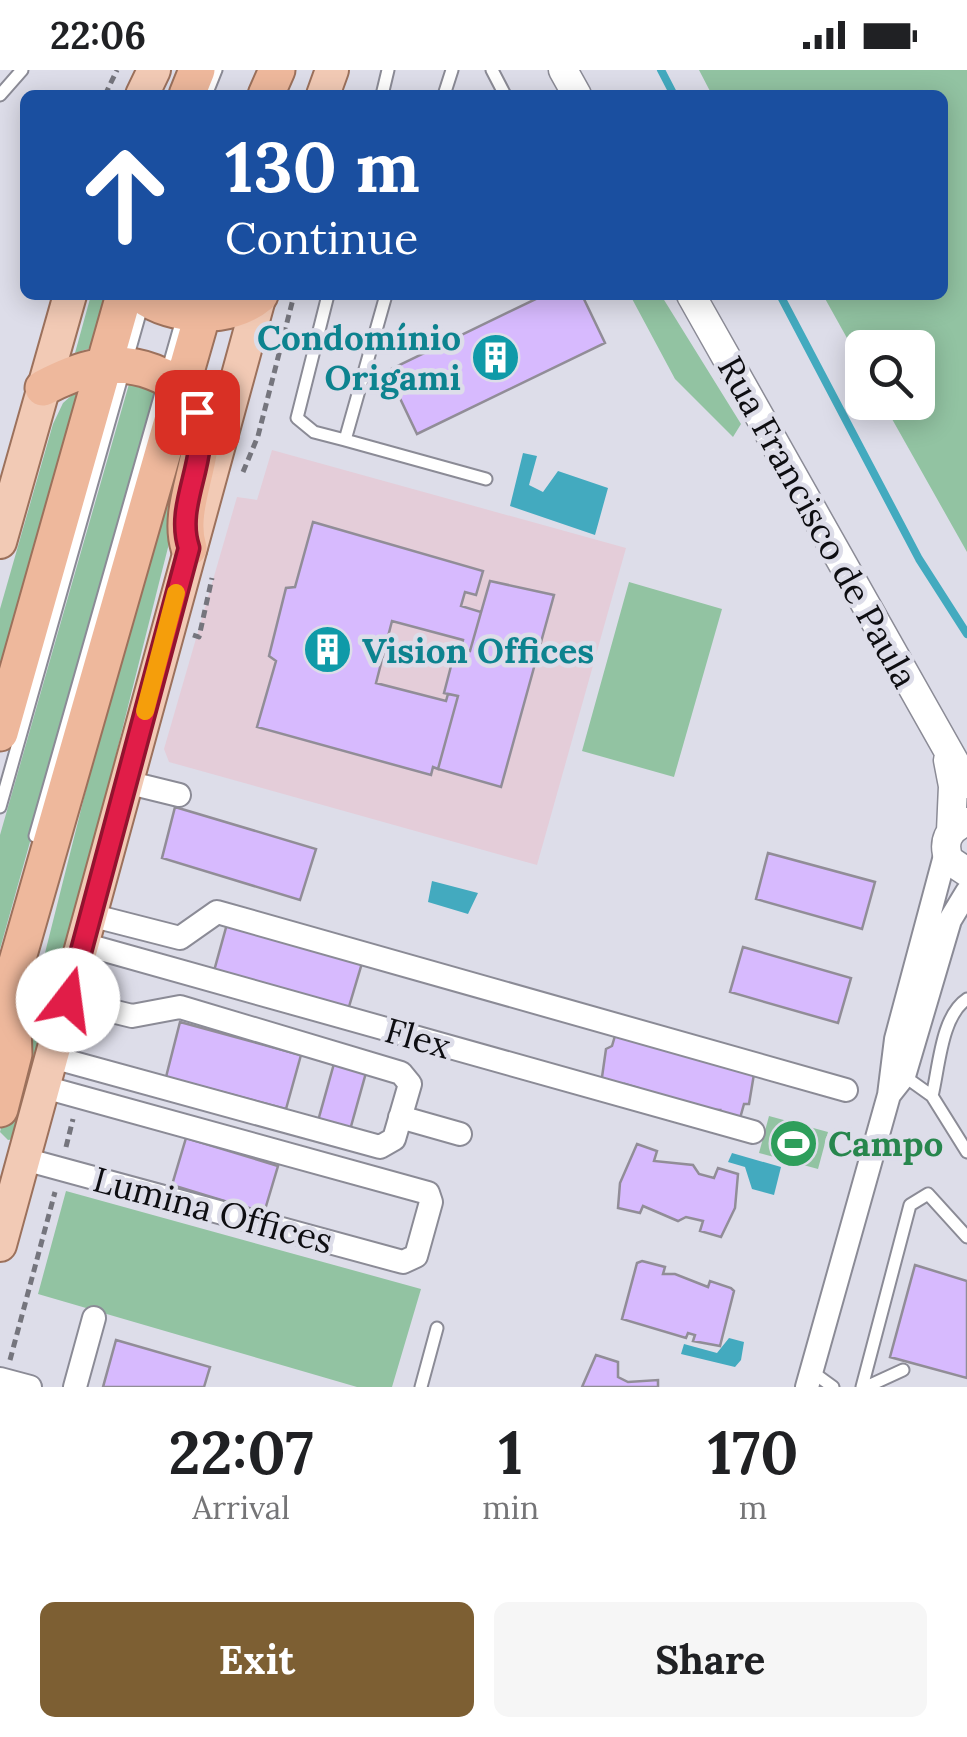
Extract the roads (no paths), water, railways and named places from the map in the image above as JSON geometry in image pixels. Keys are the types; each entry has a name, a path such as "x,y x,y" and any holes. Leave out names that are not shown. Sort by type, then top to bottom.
{"highway":[{"path":"0,733 114,364 138,300"},
{"path":"168,300 230,310 250,300"},
{"path":"0,1021 196,304"},
{"path":"43,388 114,364 173,382 202,429 203,446 183,528 196,562"},
{"path":"0,1109 14,1054 12,980"}],"main road":[{"path":"0,542 69,300"},
{"path":"0,1245 126,782 196,562 259,300"}],"street":[{"name":"Rua Francisco de Paula","path":"694,300 967,784"},
{"name":"Rua Francisco de Paula","path":"946,749 954,835"},
{"path":"126,782 178,795"},
{"path":"954,835 954,866 967,872"},
{"path":"809,1379 889,1095 896,1039 954,835"},
{"path":"889,1095 904,1076 950,920 967,892"},
{"path":"86,930 180,938 217,912 846,1090"},
{"name":"Flex","path":"86,930 753,1132"},
{"path":"48,1072 380,1147 394,1139 410,1084 400,1072 180,1008 132,1016 68,1000"},
{"name":"Lumina Offices","path":"24,1159 403,1262 416,1256 431,1202 428,1193 78,1097 48,1072"},
{"path":"400,1117 460,1134"},
{"path":"75,1387 94,1318"},
{"path":"2,1379 30,1387"}],"lane":[{"path":"0,95 22,70"},
{"path":"327,300 297,418 314,432 486,479"},
{"path":"345,440 385,300"},
{"path":"0,808 114,364"},
{"path":"32,844 173,382"},
{"path":"932,1096 948,1028 957,1006 967,998"},
{"path":"904,1076 932,1096 967,1152"},
{"path":"864,1387 910,1205 928,1194 967,1237"},
{"path":"421,1387 437,1328"},
{"path":"864,1387 903,1370"},
{"path":"809,1379 833,1387"}],"water":[{"path":"523,453 537,456 529,485 543,492 558,471 608,488 595,535 510,506"},
{"path":"432,881 478,893 468,914 428,902"},
{"path":"732,1153 781,1167 774,1195 752,1189 745,1167 728,1162"},
{"path":"729,1338 744,1342 741,1360 735,1367 681,1354 684,1344 717,1353"}],"waterway":[{"path":"661,70 671,90"},
{"path":"783,300 919,559 967,634"}],"place":[{"name":"Condomínio Origami","path":"496,357"},
{"name":"Vision Offices","path":"327,650"},
{"name":"Campo","path":"793,1143"}]}
